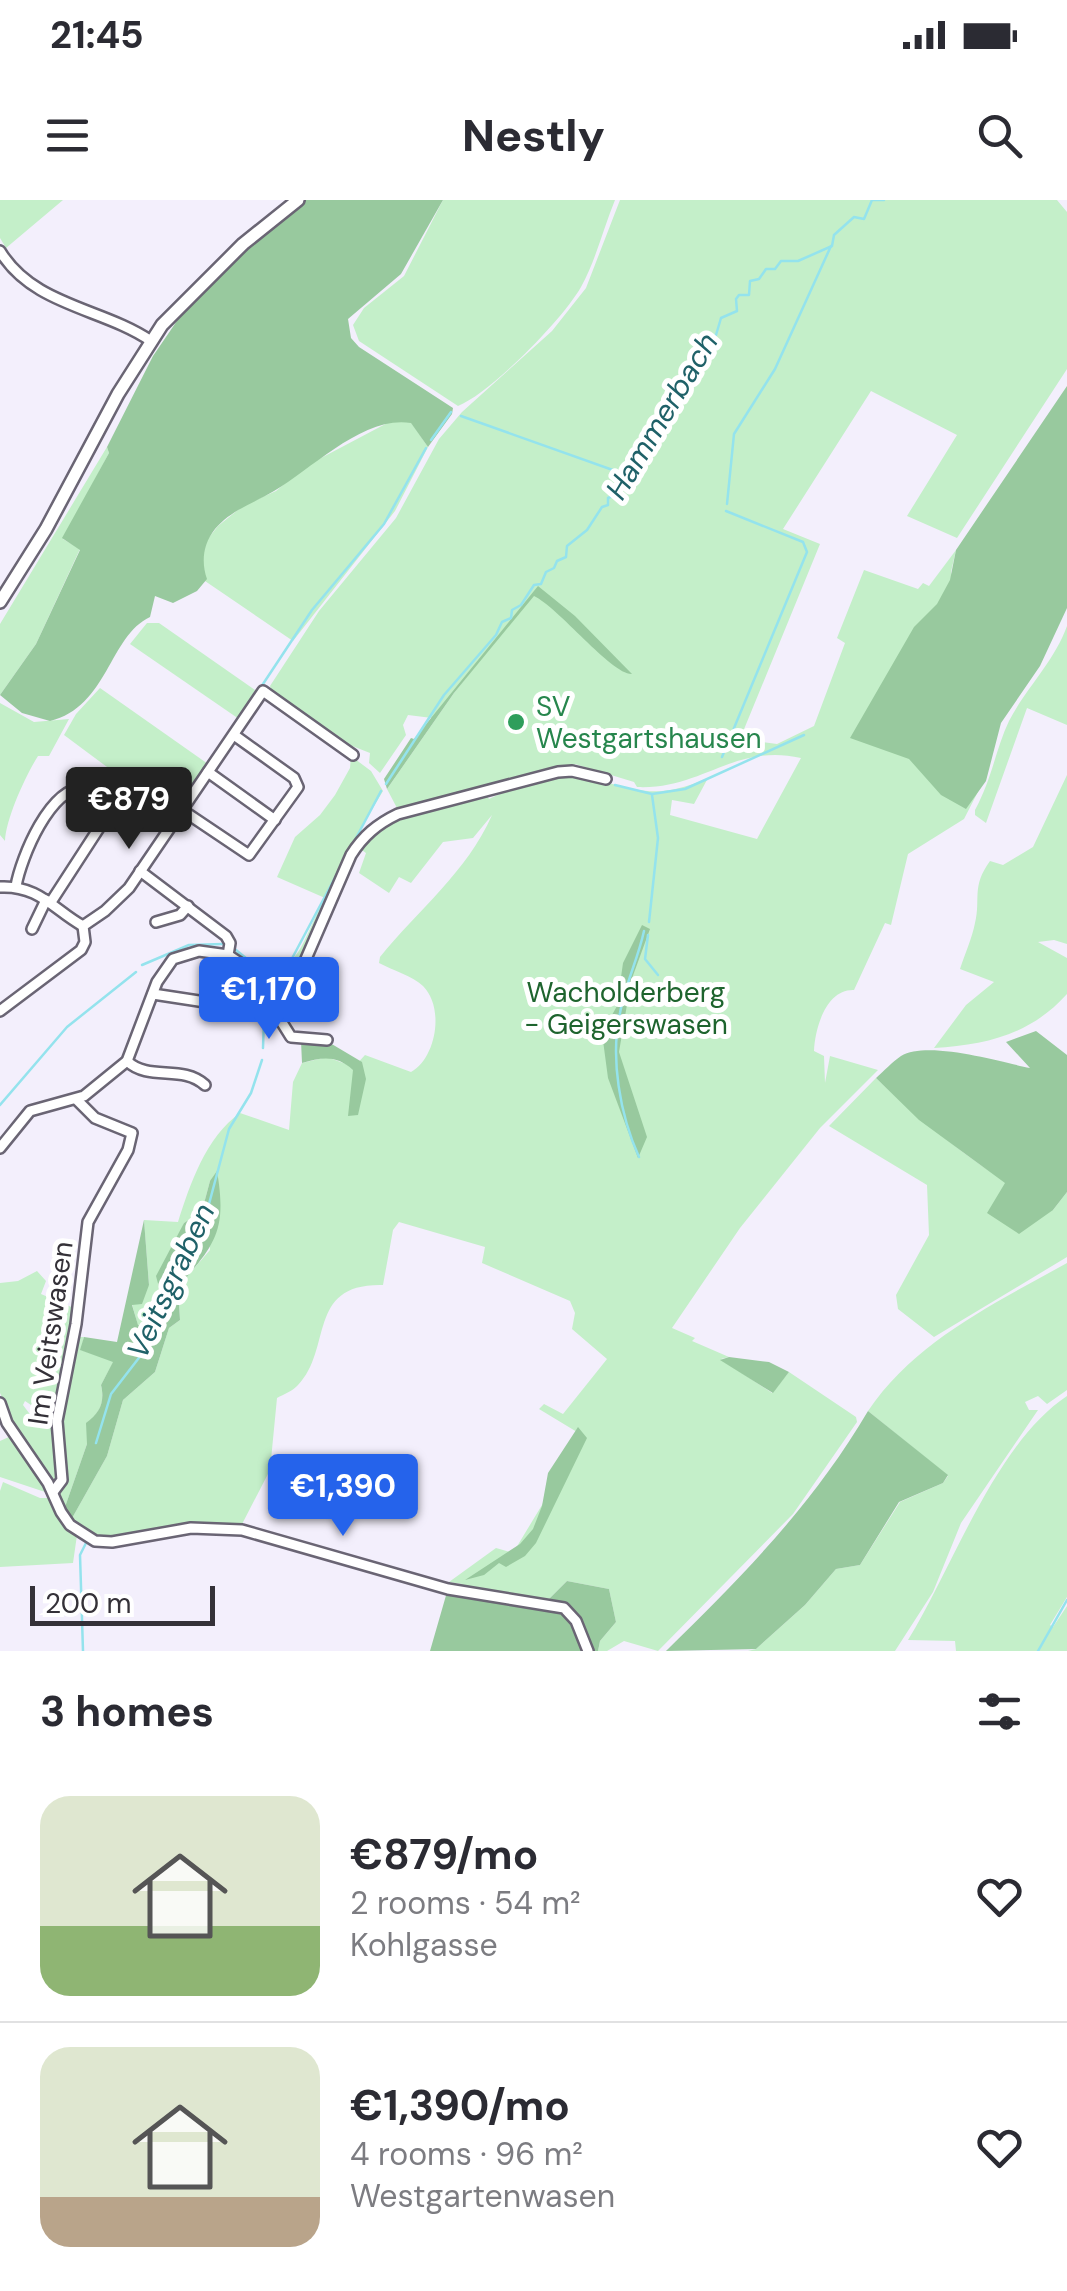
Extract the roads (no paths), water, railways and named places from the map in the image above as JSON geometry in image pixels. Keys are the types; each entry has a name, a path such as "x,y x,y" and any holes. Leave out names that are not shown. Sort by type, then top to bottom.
{"main road":[{"path":"0,602 46,529 151,340 186,298 298,200"}],"street":[{"path":"0,251 22,277 49,295 151,340"},
{"path":"83,926 105,912 140,872 263,692 353,755"},
{"path":"182,810 249,855 275,820 298,782 234,734"},
{"path":"280,982 302,968 359,842 382,821 558,772 572,770 606,779"},
{"path":"208,772 275,820"},
{"path":"16,886 23,856 46,816 72,791 85,788 110,812 32,929"},
{"path":"140,872 226,936 230,943 228,955"},
{"path":"0,887 16,886 49,901 83,926 86,942 81,950 0,1011"},
{"path":"156,922 180,916 188,906"},
{"path":"0,1148 30,1112 41,1106 77,1100 106,1082 127,1061 164,968 173,959 200,951 228,955 258,975 280,982"},
{"path":"280,982 284,1029 299,1038 327,1040"},
{"path":"153,994 238,1007"},
{"path":"127,1061 135,1068 152,1072 187,1073 205,1085"},
{"name":"Im Veitswasen","path":"53,1492 62,1480 57,1421 76,1324 88,1222 128,1150 132,1133 96,1118 77,1100"},
{"path":"0,1402 12,1432 53,1492 70,1525 95,1540 112,1542 191,1528 242,1530 448,1589 564,1608 576,1621 588,1651"}],"waterway":[{"name":"Hammerbach","path":"386,784 444,695 496,635 502,622 511,618 512,610 521,605 534,585 541,584 546,572 566,557 567,546 587,530 602,507 608,505 608,498 620,493 619,480 631,469 637,449 658,417 664,417 667,407 682,395 686,378 706,343 716,335 721,318 737,311 739,295 749,295 750,281 759,279 766,269 775,269 781,261 798,261 832,246 834,235 854,217 864,219 872,200 884,200"},
{"path":"727,504 734,434 775,369 831,246"},
{"path":"431,440 451,412"},
{"path":"461,416 624,474"},
{"path":"263,684 312,610 384,524 426,448"},
{"path":"722,757 807,552 803,542 726,511"},
{"path":"615,785 652,794 685,789 804,735"},
{"name":"Hammerbach","path":"236,950 267,970 288,966 381,791"},
{"path":"649,922 658,838 652,795"},
{"path":"639,1157 622,1105 616,1049 622,1003 644,931"},
{"path":"648,935 645,959 658,975"},
{"name":"Hammerbach","path":"142,965 189,945 223,944"},
{"name":"Hammerbach","path":"0,1105 67,1027 136,972"},
{"name":"Veitsgraben","path":"263,1048 265,987"},
{"name":"Veitsgraben","path":"96,1443 111,1394 145,1350 181,1253 205,1219 229,1129 251,1093 262,1060"},
{"path":"83,1651 80,1555 87,1541"},
{"path":"1038,1651 1067,1600"}],"place":[{"name":"SV Westgartshausen","path":"516,722"}],"park label":[{"name":"Wacholderberg - Geigerswasen","path":"626,1008"}]}
